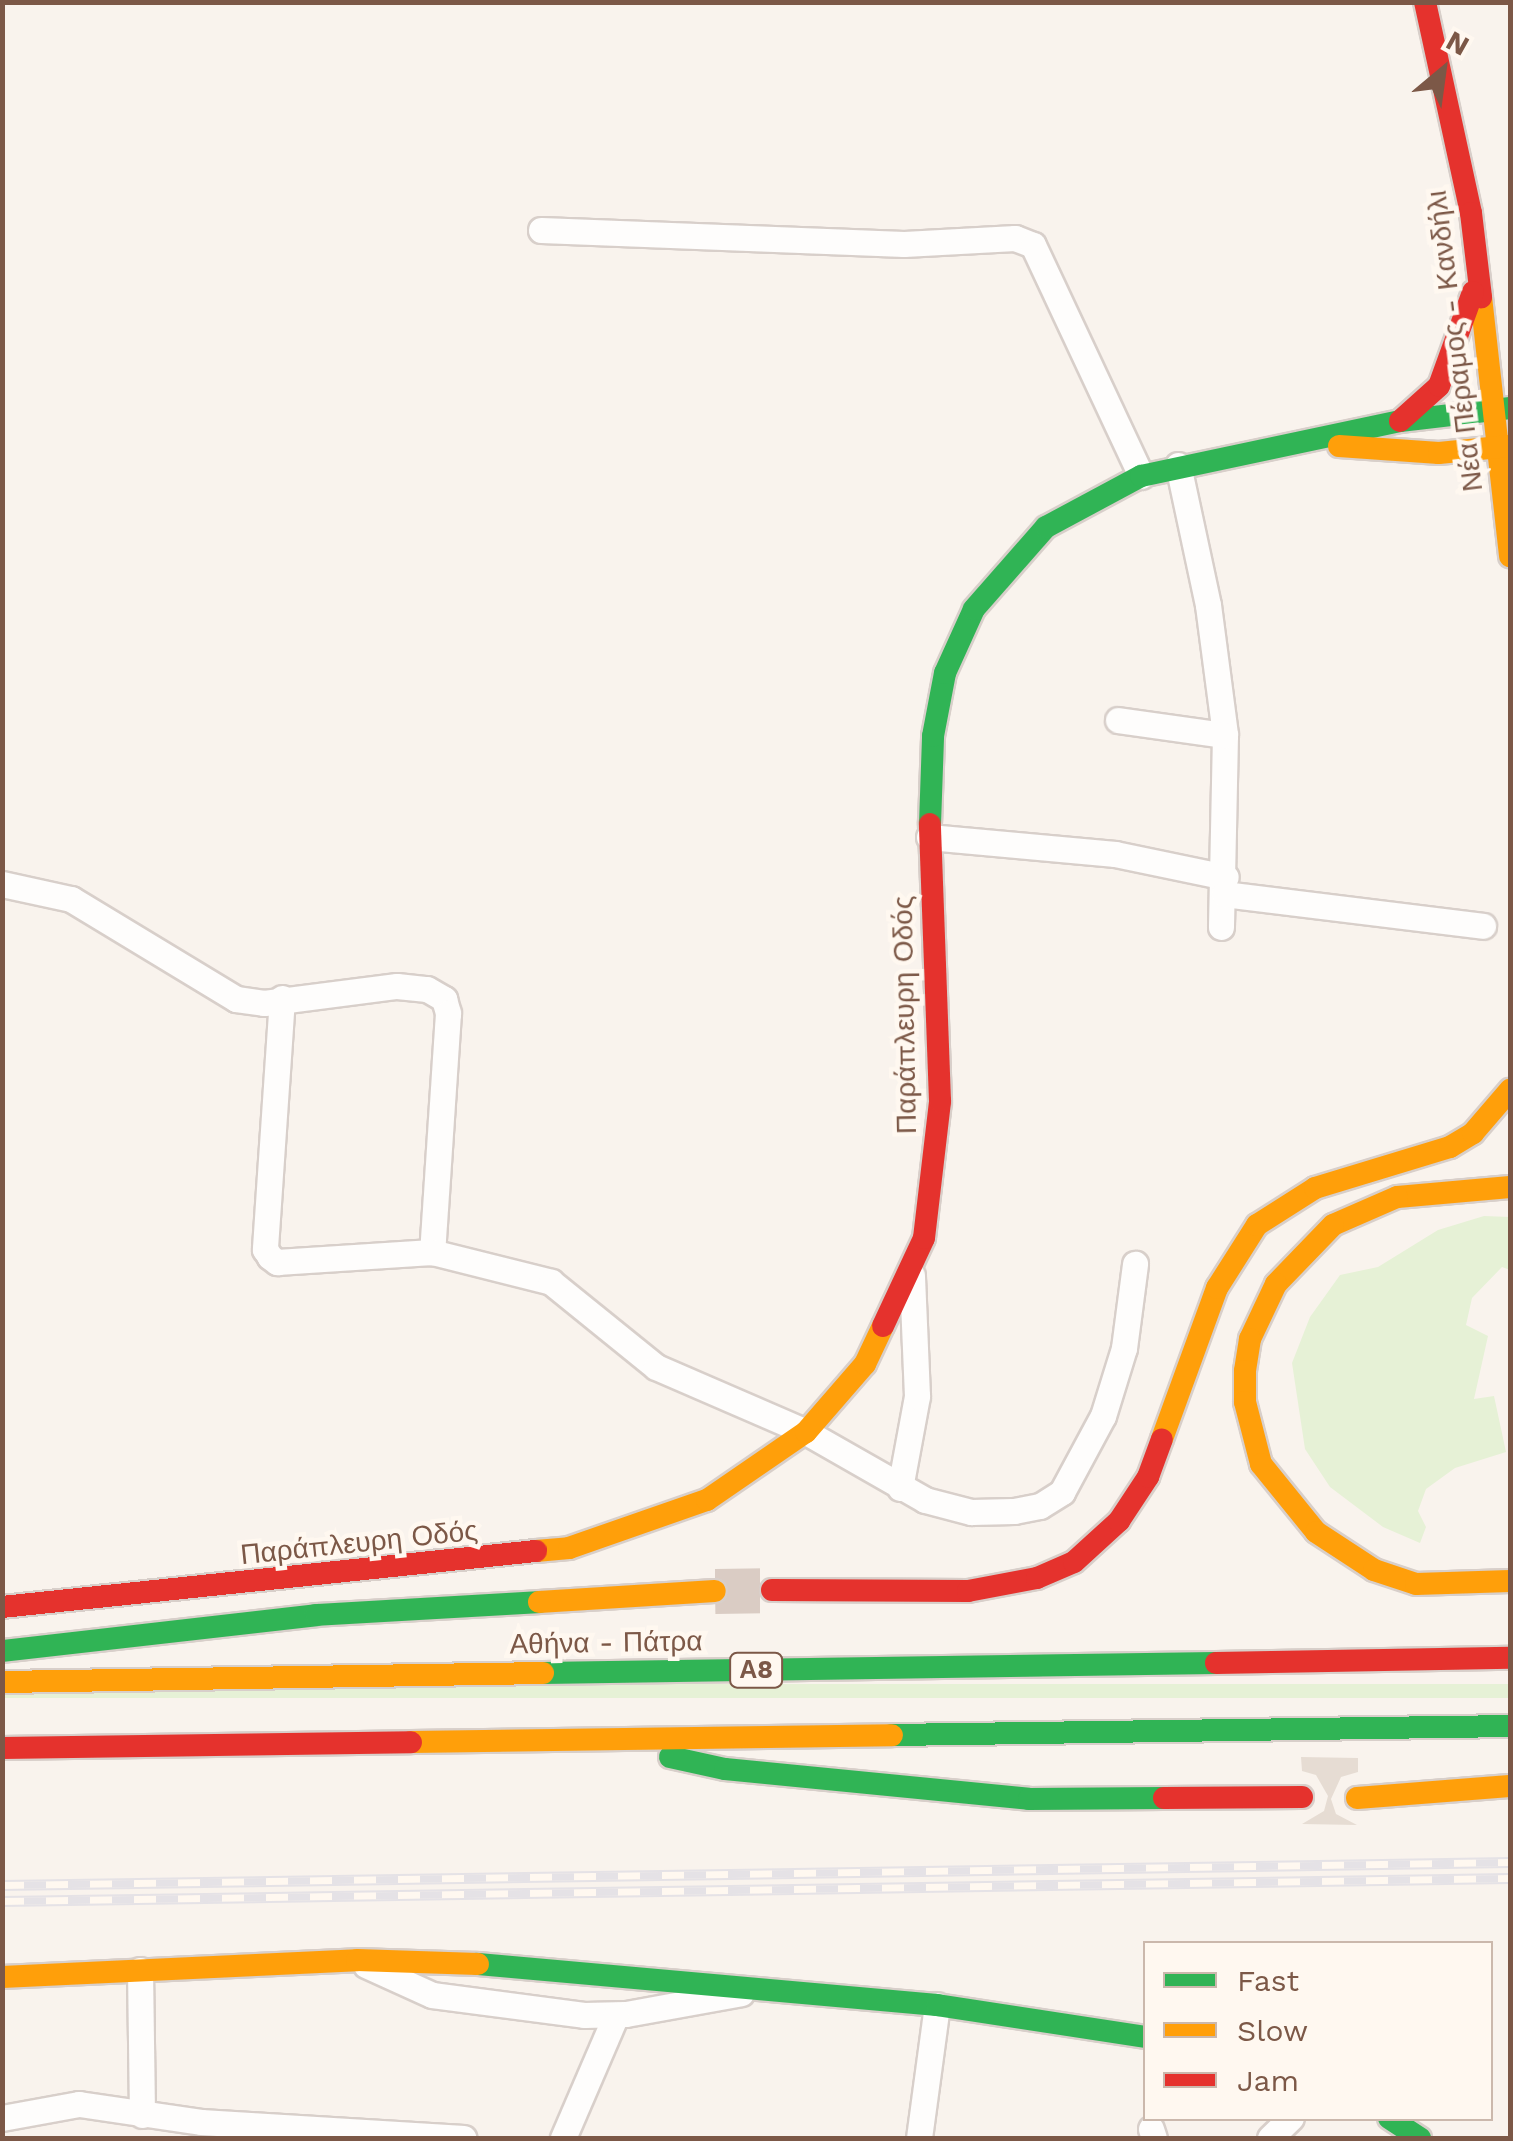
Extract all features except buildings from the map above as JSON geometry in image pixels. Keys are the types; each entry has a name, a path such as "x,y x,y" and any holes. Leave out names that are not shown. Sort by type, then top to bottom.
{"main road":[{"name":"Νέα Πέραμος - Κανδήλι","path":"1424,2 1465,171 1502,408 1510,556"},
{"path":"1400,422 1439,386 1478,272"},
{"name":"Παράπλευρη Οδός","path":"2,1607 569,1548 707,1500 806,1432 866,1364 912,1275 932,1197 940,1101 929,836 937,704 974,608 1046,527 1078,504 1141,476 1178,465 1318,444 1400,422 1502,408"},
{"name":"Παράπλευρη Οδός","path":"1318,444 1439,453 1504,447"},
{"path":"772,1590 968,1591 1037,1578 1074,1562 1120,1521 1148,1477 1217,1288 1257,1225 1316,1188 1425,1154 1473,1133 1510,1090"},
{"path":"1425,1154 1494,1150"},
{"path":"1510,1187 1397,1196 1333,1225 1293,1262 1260,1312 1245,1387 1261,1464 1316,1532 1374,1570 1416,1584 1510,1581"},
{"path":"2,1651 316,1616 715,1591"},
{"name":"Αθήνα - Πάτρα","path":"2,1682 1510,1658"},
{"path":"2,1748 1510,1726"},
{"path":"585,1740 725,1769 1029,1799 1302,1797"},
{"path":"1357,1798 1510,1786"},
{"path":"2,1977 357,1960 566,1967 937,2005 1143,2037"},
{"path":"1394,2121 1420,2138"}],"street":[{"path":"541,230 904,244 1015,238 1033,246 1141,476"},
{"path":"1178,465 1208,605 1225,735 1225,886 1221,928"},
{"path":"1118,720 1225,735"},
{"path":"929,836 1115,854 1225,886 1483,926"},
{"path":"2,884 90,908 216,992 264,1003 397,986 427,989 444,999 448,1013 432,1252"},
{"path":"282,998 265,1249 277,1262 432,1252 551,1282 656,1367 806,1432 900,1488 972,1512 1040,1506 1062,1492 1082,1464 1114,1382 1135,1264"},
{"path":"900,1488 917,1396 912,1275"},
{"path":"357,1960 432,1994 482,2005 616,2014 776,1986"},
{"path":"140,1970 142,2115"},
{"path":"919,2138 937,2005"},
{"path":"562,2134 616,2014"},
{"path":"2,2118 79,2104 142,2115 464,2138"}],"green space":[{"path":"1484,1216 1510,1217 1510,1270 1502,1267 1472,1298 1466,1325 1488,1336 1474,1399 1494,1396 1506,1452 1455,1468 1426,1489 1418,1511 1426,1527 1420,1543 1383,1527 1330,1487 1305,1449 1292,1363 1310,1317 1340,1275 1378,1267 1438,1230"},
{"path":"3,1684 1510,1684 1510,1698 3,1698"}],"tunnel":[{"path":"715,1591 772,1590"}],"railway":[{"path":"2,1885 1510,1862"},
{"path":"2,1901 1510,1878"}],"traffic: fast":[{"path":"930,824 933,736 945,673 974,609 1046,527 1141,476 1400,421 1510,408"},
{"path":"2,1651 316,1615 539,1602"},
{"path":"543,1673 1216,1663"},
{"path":"892,1735 1510,1726"},
{"path":"670,1757 725,1769 1029,1799 1164,1798"},
{"path":"478,1964 937,2005 1143,2037"},
{"path":"1394,2121 1420,2138"}],"traffic: slow":[{"path":"1481,297 1510,556"},
{"path":"1339,446 1439,453 1510,446"},
{"path":"1162,1439 1217,1288 1257,1225 1315,1188 1450,1147 1473,1133 1510,1090"},
{"path":"1510,1187 1397,1197 1333,1225 1276,1284 1250,1339 1245,1371 1245,1402 1261,1464 1316,1532 1374,1570 1416,1584 1510,1581"},
{"path":"536,1551 569,1548 707,1500 806,1432 865,1364 883,1326"},
{"path":"539,1602 715,1591"},
{"path":"2,1682 543,1673"},
{"path":"411,1742 892,1735"},
{"path":"1357,1798 1510,1786"},
{"path":"2,1977 357,1960 478,1964"}],"traffic: jam":[{"path":"1425,2 1471,213 1481,297"},
{"path":"1400,421 1439,386 1473,292"},
{"path":"883,1326 924,1238 940,1101 930,824"},
{"path":"772,1590 968,1591 1037,1578 1074,1562 1119,1521 1148,1477 1162,1439"},
{"path":"2,1607 536,1551"},
{"path":"1216,1663 1510,1658"},
{"path":"2,1748 411,1742"},
{"path":"1164,1798 1302,1797"}]}
